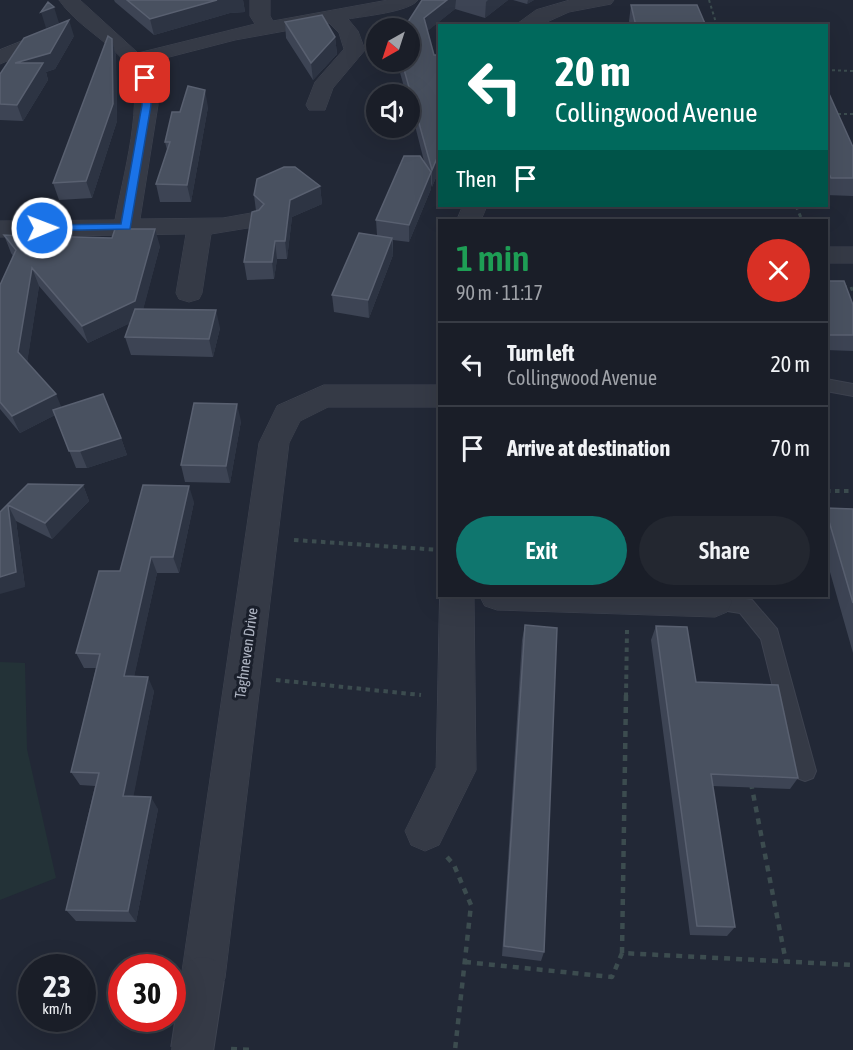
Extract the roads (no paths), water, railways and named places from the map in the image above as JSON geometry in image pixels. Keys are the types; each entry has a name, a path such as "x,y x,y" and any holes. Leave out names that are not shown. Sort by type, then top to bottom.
{"street":[{"path":"69,0 89,21 134,60 145,78 147,105 126,227"},
{"path":"260,0 260,16 268,28"},
{"path":"134,60 268,28 408,0"},
{"path":"527,24 543,12 604,0"},
{"path":"317,105 323,87 355,50 348,31 334,16"},
{"path":"0,58 89,21"},
{"path":"0,229 223,226 251,221"},
{"path":"189,292 200,225"},
{"path":"828,255 853,255"},
{"name":"Taghneven Drive","path":"192,1050 274,443 288,414 324,396 438,396"},
{"path":"424,831 456,770 457,597"},
{"path":"540,597 715,602"}],"lane":[{"path":"828,385 853,390"},
{"path":"715,602 745,606 770,635 805,771"}]}
